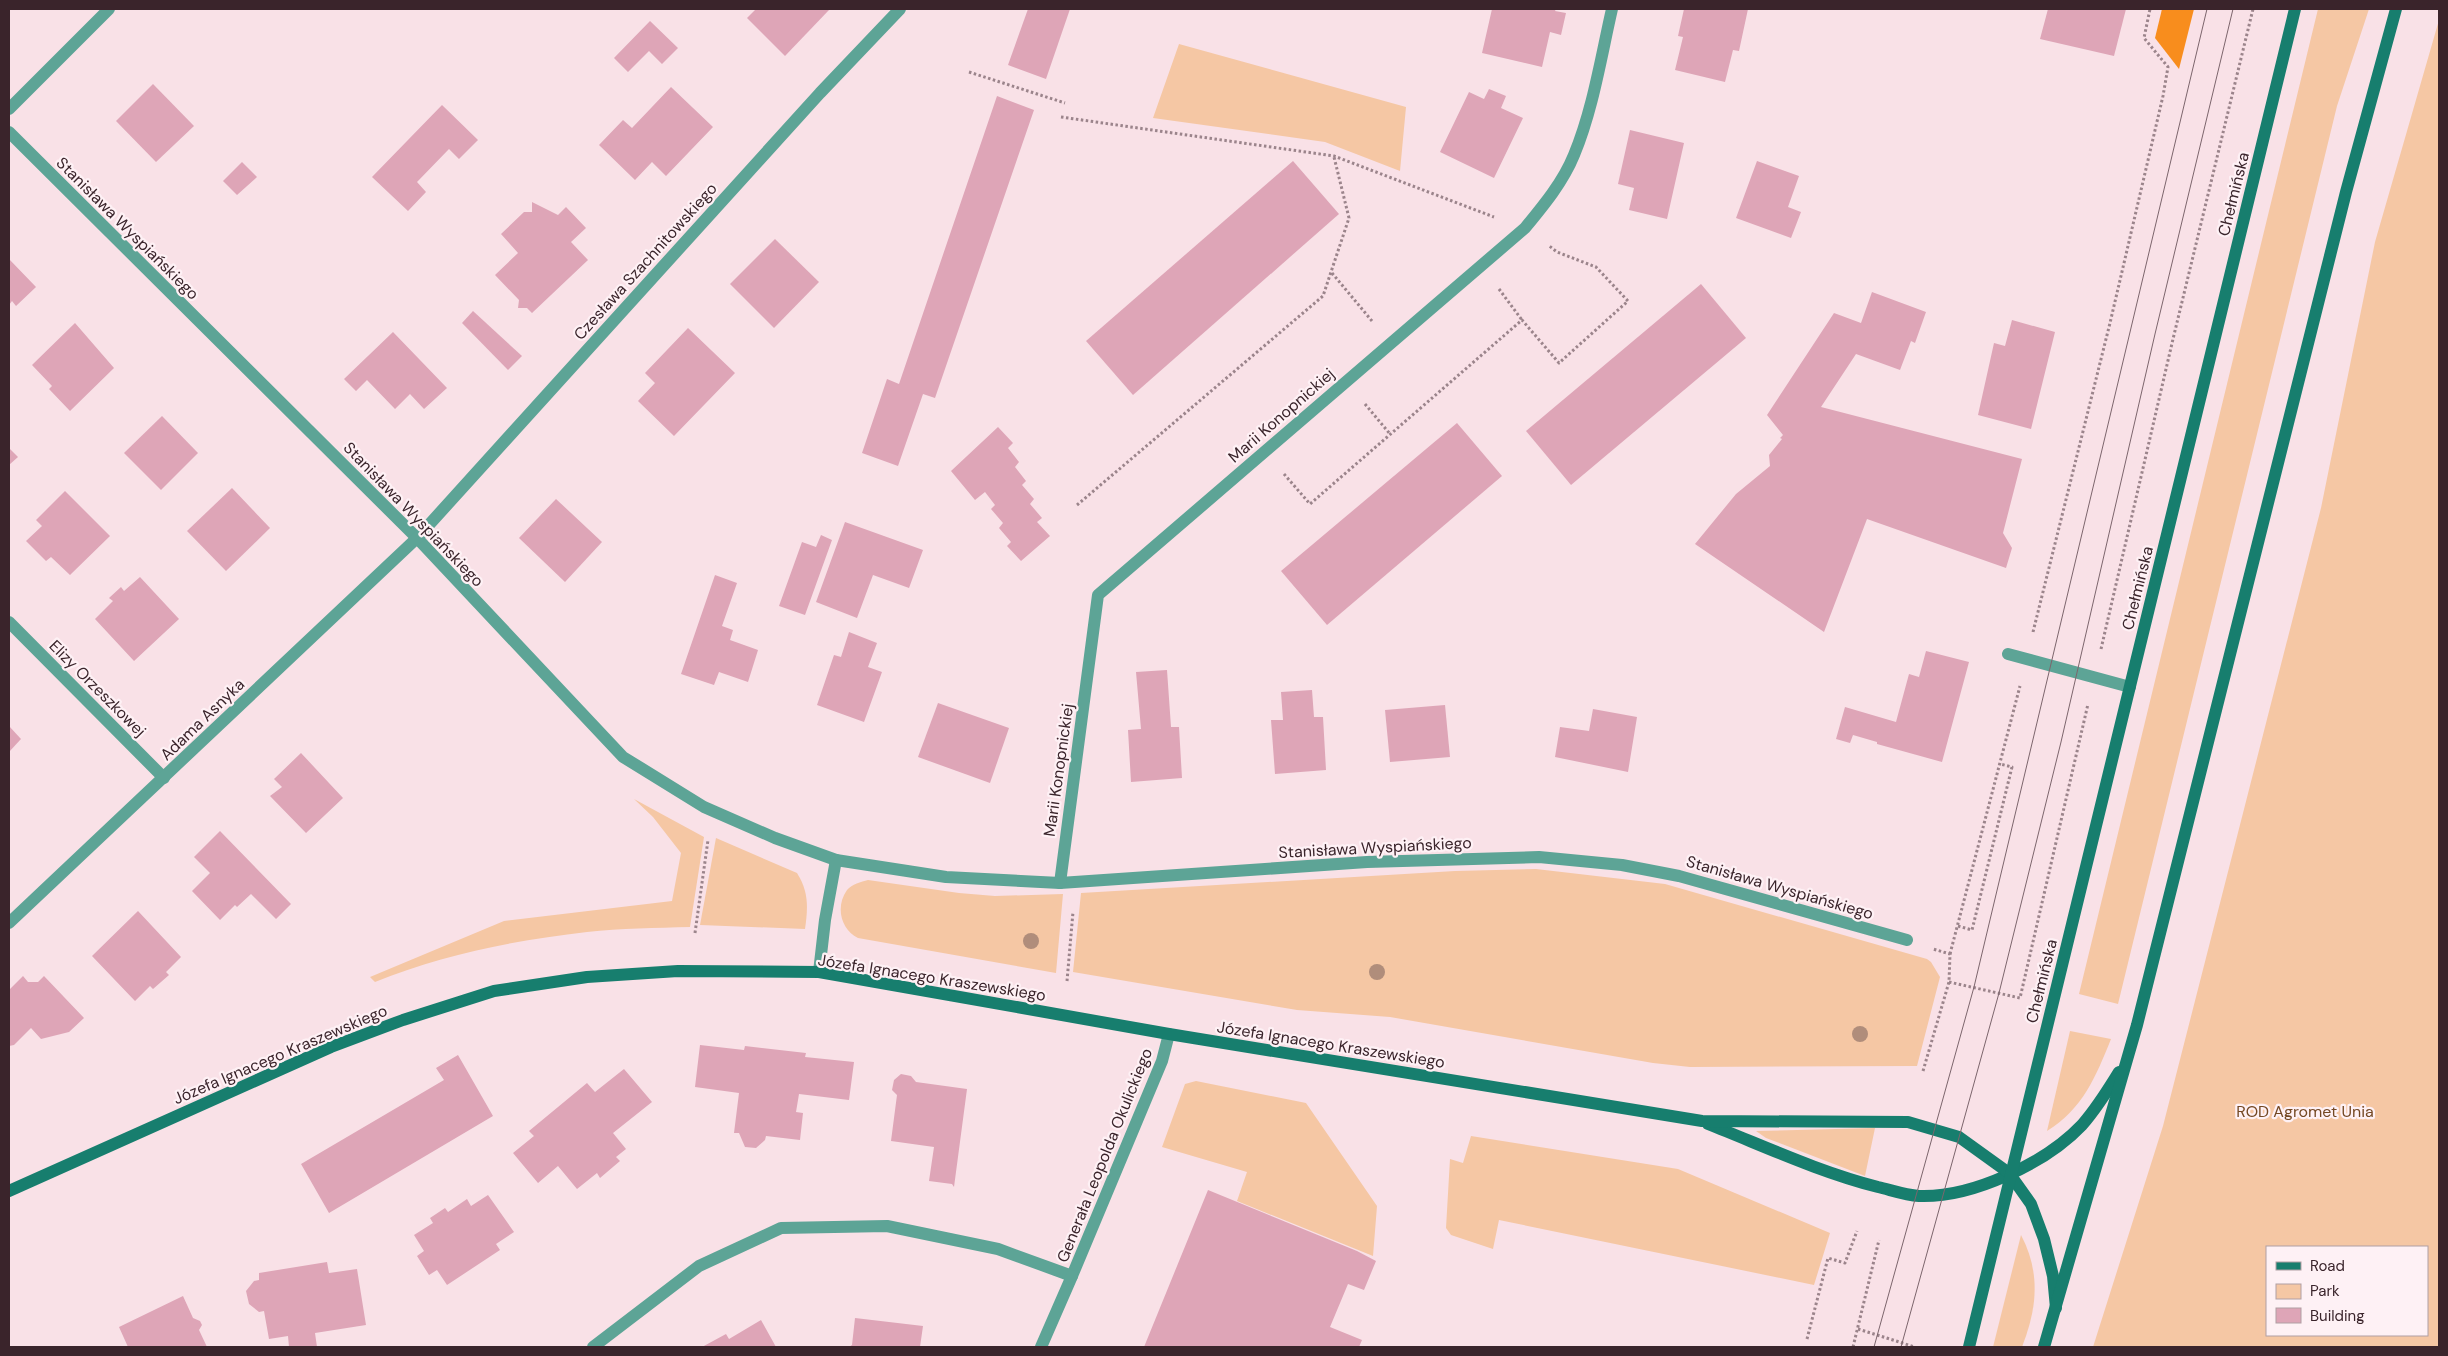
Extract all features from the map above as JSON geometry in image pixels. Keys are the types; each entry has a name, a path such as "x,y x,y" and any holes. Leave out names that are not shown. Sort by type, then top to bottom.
{"main road":[{"name":"Chełmińska","path":"1968,1347 2294,9"},
{"path":"2044,1347 2127,1060 2346,192 2396,9"},
{"name":"Józefa Ignacego Kraszewskiego","path":"9,1191 331,1047 403,1020 494,992 587,977 678,971 819,972 1170,1034 1702,1122 1908,1122 1959,1137 2009,1174"},
{"path":"2056,1308 2053,1276 2044,1239 2031,1204 2009,1174 2058,1146 2082,1124 2106,1094 2127,1060"},
{"name":"Józefa Ignacego Kraszewskiego","path":"1702,1122 1844,1178 1918,1196 1965,1190 2009,1174"}],"street":[{"path":"9,109 109,9"},
{"name":"Czesława Szachnitowskiego","path":"417,538 820,93 900,9"},
{"name":"Marii Konopnickiej","path":"1060,882 1098,595 1390,342 1525,228 1554,192 1574,155 1588,110 1612,9"},
{"name":"Stanisława Wyspiańskiego","path":"9,132 417,538 623,757 704,807 775,838 836,860 946,877 1060,882 1366,862 1539,857 1622,865 1679,876 1907,940"},
{"name":"Adama Asnyka","path":"9,923 417,538"},
{"name":"Elizy Orzeszkowej","path":"9,622 164,778"},
{"path":"2008,654 2130,686"},
{"path":"819,972 825,920 836,860"},
{"name":"Generała Leopolda Okulickiego","path":"593,1347 699,1266 781,1228 887,1226 998,1249 1072,1276 1162,1061 1170,1034"},
{"path":"1041,1347 1072,1276"}],"path":[{"path":"1923,1071 1949,982 1950,954 2027,659 2110,323 2163,96 2168,67 2144,38 2150,9"},
{"path":"1949,982 2020,998 2172,339 2253,9"},
{"path":"969,72 1066,103"},
{"path":"1061,117 1334,156 1525,228 1556,252 1596,267 1628,302 1559,363 1522,320 1481,266"},
{"path":"1077,504 1323,296 1349,218 1334,156"},
{"path":"1332,273 1390,342"},
{"path":"1264,452 1310,504 1522,320"},
{"path":"1345,382 1390,434"},
{"path":"1958,926 1972,930 2012,767 2000,764"},
{"path":"1067,981 1071,933"},
{"path":"1907,940 1950,954"},
{"path":"1807,1339 1828,1258 1845,1263 1857,1231"},
{"path":"1853,1347 1879,1240"},
{"path":"1858,1330 1915,1347"}],"green space":[{"path":"2318,9 2369,9 2337,106 2118,1004 2079,994"},
{"name":"ROD Agromet Unia","path":"2439,20 2439,1347 2093,1347 2163,1126 2321,508 2375,242"},
{"path":"1179,44 1406,107 1400,171 1325,142 1153,118"},
{"path":"634,799 704,837 690,927 638,928 533,939 452,956 375,982 370,977 504,921 672,901 681,853 653,817"},
{"path":"716,838 797,873 804,887 807,900 805,929 700,925"},
{"path":"1536,869 1665,884 1927,959 1940,977 1917,1066 1690,1067 1653,1063 1390,1017 1297,1010 1073,972 1081,893 1455,871"},
{"path":"868,880 959,893 995,896 1063,894 1056,973 858,938 847,930 844,924 841,904 849,888"},
{"path":"2070,1031 2111,1039 2087,1091 2070,1113 2047,1131"},
{"path":"1196,1081 1306,1103 1377,1206 1373,1256 1237,1201 1247,1172 1162,1147 1185,1084"},
{"path":"1875,1128 1865,1176 1766,1138 1756,1131"},
{"path":"1471,1136 1678,1169 1830,1233 1814,1285 1499,1220 1493,1249 1451,1235 1446,1228 1450,1159 1463,1163"},
{"path":"2021,1235 2032,1263 2034,1277 2034,1305 2031,1319 2022,1347 1993,1347"}],"shaded area":[{"path":"2162,9 2194,9 2179,69 2155,38"}],"building":[{"path":"756,9 829,10 785,56 747,18"},
{"path":"1028,9 1070,9 1046,79 1008,65"},
{"path":"1492,9 1556,9 1555,11 1566,13 1561,35 1550,32 1542,67 1482,53"},
{"path":"1684,9 1748,9 1739,51 1733,50 1725,82 1675,70 1683,37 1678,36"},
{"path":"2048,9 2126,9 2114,56 2040,39"},
{"path":"650,21 678,48 662,64 649,51 628,72 614,58"},
{"path":"153,84 194,126 156,162 116,121"},
{"path":"671,87 713,127 666,176 652,162 635,180 599,145 623,120 632,128"},
{"path":"1489,89 1506,96 1501,108 1523,118 1494,178 1440,152 1469,92 1484,99"},
{"path":"997,96 1034,110 935,398 923,394 898,466 862,453 887,379 899,384"},
{"path":"442,105 478,140 459,159 449,149 417,182 426,192 408,211 372,177"},
{"path":"1630,130 1684,143 1667,219 1629,210 1634,188 1618,184"},
{"path":"1293,161 1339,214 1133,395 1086,341"},
{"path":"1757,161 1799,176 1788,207 1801,212 1791,238 1736,218"},
{"path":"242,162 257,177 237,195 223,181"},
{"path":"532,202 558,215 566,207 586,228 571,242 588,260 532,313 527,308 518,308 519,300 495,275 518,253 501,234 524,212 532,212"},
{"path":"775,239 819,282 774,328 730,284"},
{"path":"9,259 36,287 16,306 12,301 9,305"},
{"path":"1701,284 1746,338 1571,485 1526,431"},
{"path":"1872,292 1926,312 1915,343 1911,341 1900,370 1856,354 1821,407 2022,459 2003,533 2012,548 2006,568 1867,519 1824,632 1695,544 1736,494 1770,466 1769,455 1783,435 1767,415 1834,313 1861,323"},
{"path":"473,311 522,356 508,370 462,323"},
{"path":"2012,320 2055,332 2031,429 1978,415 1994,343 2005,346"},
{"path":"75,323 114,368 70,411 49,389 52,386 32,365"},
{"path":"688,328 735,373 674,436 638,401 655,383 645,373"},
{"path":"393,332 447,388 424,409 410,394 395,409 367,380 356,391 344,379"},
{"path":"162,416 198,453 161,490 124,453"},
{"path":"1457,423 1502,476 1327,625 1281,571"},
{"path":"998,427 1013,443 1008,448 1019,462 1015,467 1026,481 1022,485 1034,499 1030,504 1042,518 1037,522 1050,536 1021,561 1007,546 1011,542 999,528 1003,523 991,509 995,505 985,492 975,500 951,471"},
{"path":"9,448 18,457 9,465"},
{"path":"232,488 270,528 226,571 187,531"},
{"path":"65,491 110,536 70,575 51,557 46,561 26,541 42,526 36,520"},
{"path":"556,499 602,542 565,582 519,538"},
{"path":"845,522 923,550 909,588 873,575 857,618 816,602"},
{"path":"821,535 832,540 805,615 779,606 802,542 816,547"},
{"path":"715,575 737,583 722,626 733,630 730,640 758,650 748,682 719,672 714,685 681,674"},
{"path":"140,577 179,619 134,661 95,619 113,601 109,598 121,587 124,591"},
{"path":"849,632 877,643 868,667 882,672 864,722 817,705 834,655 841,657"},
{"path":"1926,651 1969,662 1942,762 1877,744 1877,742 1853,735 1850,743 1836,739 1845,707 1896,722 1909,674 1919,677"},
{"path":"1167,670 1171,727 1179,727 1182,778 1131,782 1128,730 1141,729 1136,672"},
{"path":"1312,690 1314,717 1323,717 1326,770 1275,774 1271,720 1283,720 1281,692"},
{"path":"938,703 1009,728 990,783 918,757"},
{"path":"1445,705 1450,757 1390,762 1385,710"},
{"path":"1593,709 1637,717 1628,772 1555,757 1560,727 1589,731"},
{"path":"9,726 21,739 9,752"},
{"path":"301,753 343,798 306,833 270,796 282,787 274,779"},
{"path":"220,831 291,904 276,919 251,894 237,907 235,905 220,920 192,891 210,873 194,857"},
{"path":"138,911 181,957 166,972 169,975 153,989 150,986 135,1001 92,956"},
{"path":"23,976 28,982 38,982 44,976 84,1018 69,1032 41,1039 31,1028 14,1045 9,1046 9,990"},
{"path":"700,1045 744,1050 745,1046 806,1053 805,1057 854,1062 849,1100 799,1094 796,1112 803,1113 800,1140 766,1136 765,1140 756,1148 745,1147 739,1133 734,1133 739,1093 695,1087"},
{"path":"458,1055 493,1116 329,1213 301,1164 444,1080 436,1068"},
{"path":"624,1069 652,1102 613,1133 626,1149 616,1157 620,1161 600,1178 597,1173 577,1189 558,1166 538,1183 513,1153 534,1136 529,1131 587,1083 595,1092"},
{"path":"901,1074 911,1076 916,1082 967,1089 954,1187 952,1184 929,1181 934,1147 891,1141 897,1095 892,1090 894,1080"},
{"path":"1208,1190 1357,1251 1376,1261 1364,1290 1348,1284 1330,1327 1362,1340 1359,1347 1144,1347"},
{"path":"488,1195 514,1232 496,1244 500,1250 447,1285 437,1270 429,1275 417,1256 424,1251 414,1235 433,1223 430,1218 445,1208 448,1212 467,1199 471,1206"},
{"path":"327,1262 329,1273 357,1269 366,1325 315,1333 317,1347 289,1347 288,1336 269,1339 264,1311 259,1312 249,1304 246,1291 254,1281 259,1280 259,1273"},
{"path":"183,1296 193,1318 200,1321 202,1325 199,1330 207,1347 128,1347 119,1327"},
{"path":"855,1318 923,1326 920,1347 849,1347 852,1345"},
{"path":"761,1320 776,1347 702,1347 726,1334 729,1339"}],"tram line":[{"path":"1874,1347 1974,987 2207,9"},
{"path":"1901,1347 1999,993 2061,742 2155,334 2233,9"}]}
